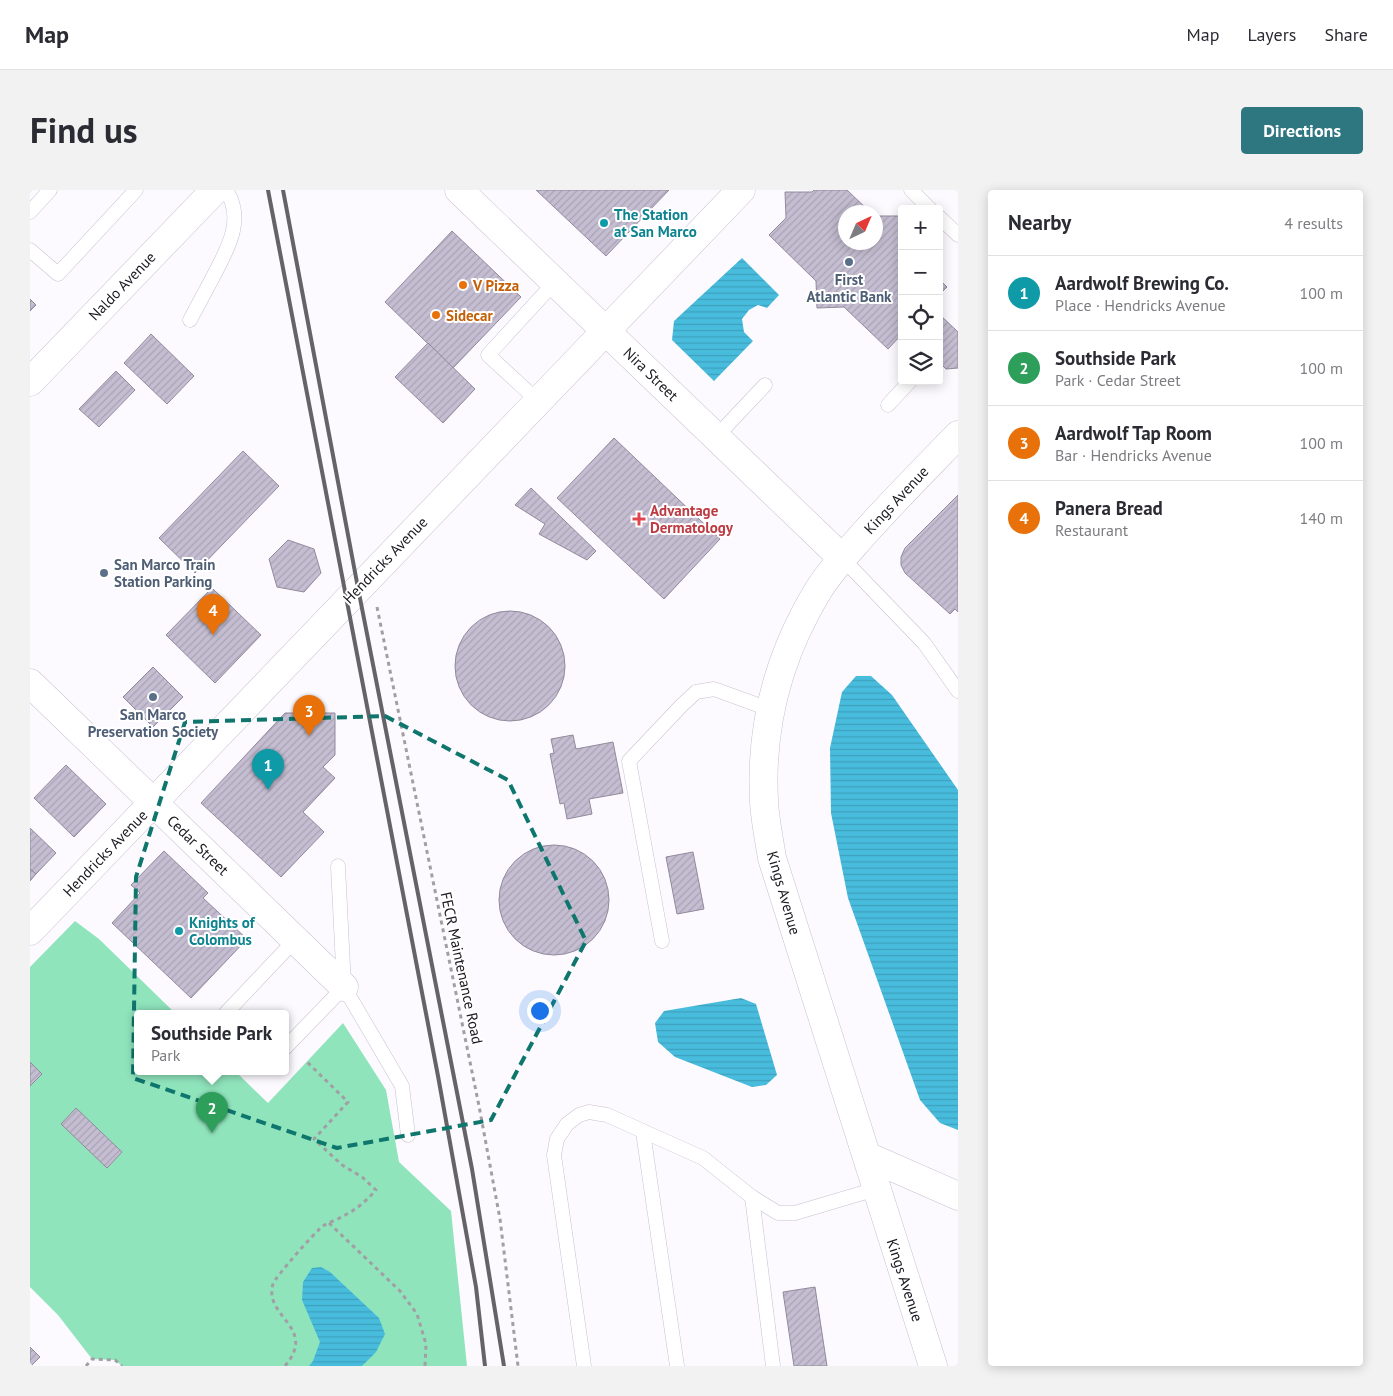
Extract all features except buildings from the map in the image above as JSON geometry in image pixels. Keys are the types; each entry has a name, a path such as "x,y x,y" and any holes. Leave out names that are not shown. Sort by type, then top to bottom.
{"main road":[{"name":"Naldo Avenue","path":"30,382 215,190"},
{"name":"Nira Street","path":"459,190 842,558"},
{"name":"Hendricks Avenue","path":"30,931 741,190"},
{"name":"Kings Avenue","path":"933,1366 772,858 764,802 765,743 769,709 777,679 796,629 820,588 842,558 876,520 958,435"},
{"name":"Cedar Street","path":"30,683 344,987"},
{"path":"866,1156 958,1196"}],"lane":[{"path":"30,212 50,190"},
{"path":"30,250 58,274 136,190"},
{"path":"190,320 225,254 233,234 234,209 226,190"},
{"path":"911,190 926,205"},
{"path":"943,221 958,235"},
{"path":"538,402 488,355 555,282"},
{"path":"716,436 764,385"},
{"path":"888,405 906,385"},
{"path":"842,558 924,643 958,691"},
{"path":"937,662 958,673"},
{"path":"662,941 629,761 696,692 714,689 769,709"},
{"path":"338,866 344,987 402,1086 408,1135"},
{"path":"229,1010 295,940"},
{"path":"289,1044 344,987"},
{"path":"584,1366 554,1155 557,1139 567,1124 579,1115 589,1112 607,1116 703,1158 752,1197 778,1212 796,1212 876,1189"},
{"path":"643,1132 677,1366"},
{"path":"752,1197 773,1366"}],"path":[{"name":"FECR Maintenance Road","path":"370,577 479,1106 500,1219 518,1366"},
{"path":"285,1366 290,1360 296,1345 293,1330 278,1310 272,1298 273,1284 280,1273 322,1226 362,1204 376,1190 362,1177 342,1165 314,1139 348,1102 305,1060"},
{"path":"329,1223 400,1291 417,1314 426,1344 425,1366"},
{"path":"86,1366 92,1359 115,1360 122,1366"}],"highlighted area":[{"path":"385,716 508,780 586,941 491,1120 337,1148 133,1078 136,877 185,722"}],"green space":[{"path":"75,921 99,939 172,1010 134,1010 134,1075 239,1075 268,1103 343,1023 386,1090 399,1162 451,1211 467,1366 122,1366 115,1360 92,1359 58,1315 30,1287 30,967"}],"water":[{"path":"742,258 779,295 767,308 758,305 749,310 742,319 744,332 753,341 714,381 672,340 674,321"},
{"path":"856,676 871,676 892,695 958,790 958,1130 940,1123 920,1100 848,898 831,813 830,748 842,692"},
{"path":"741,998 756,1004 777,1075 766,1085 752,1087 675,1057 658,1042 655,1023 664,1011"},
{"path":"321,1267 330,1272 379,1318 385,1334 376,1352 362,1366 309,1366 313,1361 320,1342 302,1300 303,1282 312,1268"}],"railway":[{"path":"268,190 438,1076 476,1287 485,1366"},
{"path":"283,190 358,588 472,1169 504,1366"}],"place":[{"name":"The Station at San Marco","path":"604,223"},
{"name":"First Atlantic Bank","path":"849,262"},
{"name":"V Pizza","path":"463,285"},
{"name":"Sidecar","path":"436,315"},
{"name":"Advantage Dermatology","path":"639,519"},
{"name":"San Marco Train Station Parking","path":"104,573"},
{"name":"Panera Bread","path":"213,635"},
{"name":"San Marco Preservation Society","path":"153,697"},
{"name":"Aardwolf Tap Room","path":"309,736"},
{"name":"Aardwolf Brewing Co.","path":"268,790"},
{"name":"Knights of Colombus","path":"179,931"},
{"name":"Southside Park","path":"212,1133"}]}
